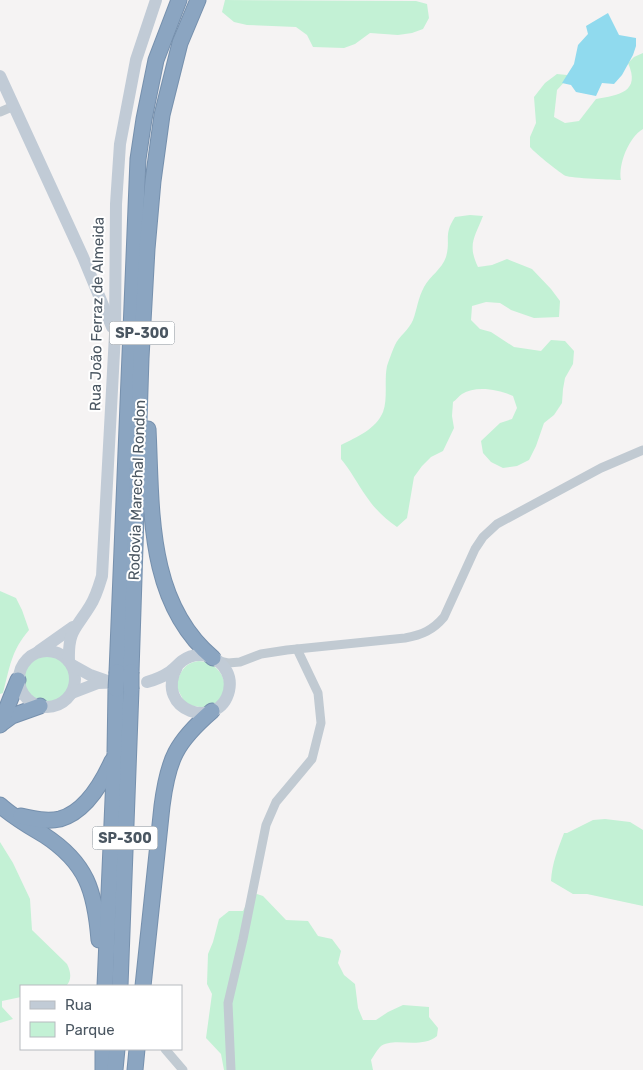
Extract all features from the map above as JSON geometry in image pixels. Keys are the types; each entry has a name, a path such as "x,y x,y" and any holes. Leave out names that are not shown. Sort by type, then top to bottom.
{"highway":[{"name":"Rodovia Marechal Rondon","path":"120,985 120,681 138,159 156,60 179,0"},
{"name":"Rodovia Marechal Rondon","path":"104,985 115,753 141,358 146,249 162,114 180,43 198,0"},
{"path":"141,358 146,390 156,554 164,584 181,621 189,633 216,659"},
{"path":"0,725 18,680"},
{"path":"0,725 18,714 40,706"},
{"path":"143,985 166,778 177,746 195,725 212,711"},
{"path":"4,809 38,820 60,819 70,814 82,805 98,787 115,753"},
{"path":"4,809 58,844 72,856 85,876 97,918 104,985"},
{"path":"103,1050 103,1070"},
{"path":"115,1070 117,1050"},
{"path":"135,1070 137,1050"}],"main road":[{"name":"Rua João Ferraz de Almeida","path":"70,663 69,642 75,626 90,606 98,591 102,576 115,334 116,204 120,144 136,60 156,0"},
{"path":"0,76 103,303 115,334"},
{"name":"Rua João Ferraz de Almeida","path":"38,652 75,626"},
{"path":"120,681 90,685 72,693 61,704 40,706 24,697 18,680 23,662 30,656 38,652 55,651 90,675 120,681 147,682 163,677 189,657 205,655 216,659 229,676 230,683 227,697 223,703 212,711 195,713 180,705 175,698 162,688 147,682"},
{"path":"70,663 76,679 72,693"},
{"path":"175,698 171,682 177,667"}],"street":[{"path":"0,112 14,106"},
{"path":"216,659 228,663 240,662 261,654 287,650 421,635 436,627 444,617 475,550 483,537 497,524 601,468 643,450"},
{"path":"231,1070 228,1003 266,825 276,802 312,759 321,723 318,693 297,649"},
{"path":"229,676 233,668 240,662"},
{"path":"166,1050 183,1070"}],"green space":[{"path":"225,0 416,1 427,4 429,18 423,29 412,33 398,35 370,33 355,44 344,48 313,47 307,35 296,27 247,25 234,22 222,12"},
{"path":"643,53 643,129 629,144 621,166 621,180 566,176 530,147 530,137 536,123 534,97 545,83 557,74 567,75 567,79 557,90 554,117 565,123 579,121 596,99 613,96 630,86 632,80 628,63 634,57"},
{"path":"483,216 473,241 473,252 478,267 492,265 507,259 532,269 560,301 559,317 534,318 511,310 500,303 486,302 472,306 471,320 480,329 491,332 514,347 541,351 551,340 565,341 574,351 573,364 565,378 562,403 554,415 544,423 529,460 517,466 503,468 491,462 483,453 481,441 500,423 512,419 517,408 513,396 495,390 481,389 468,391 453,402 452,416 454,428 443,451 431,457 414,477 407,518 397,527 380,513 366,496 341,459 341,445 371,428 380,418 385,401 387,366 394,347 411,324 424,287 446,257 448,233 451,223 455,217"},
{"path":"0,591 16,598 29,630 18,645 3,693 0,694"},
{"path":"42,654 52,654 64,661 71,673 71,683 64,695 52,702 42,702 34,698 27,691 23,683 23,673 27,665 34,658"},
{"path":"199,661 212,665 224,680 223,693 220,699 207,708 186,705 176,686 183,669"},
{"path":"605,819 630,822 643,830 643,906 587,894 573,894 551,881 554,862 564,833 593,820"},
{"path":"0,842 13,863 30,899 32,930 67,964 70,976 67,985 20,985 20,997 2,1001 2,1007 13,1019 0,1023"},
{"path":"257,894 263,896 286,920 308,921 318,936 332,939 341,951 338,963 344,975 355,984 358,1008 363,1020 376,1020 403,1005 429,1007 429,1017 438,1028 437,1036 423,1042 385,1044 380,1047 371,1060 373,1070 224,1070 221,1054 206,1038 212,994 207,984 208,954 219,919 229,911 243,911 250,897"}],"water":[{"path":"608,13 619,35 636,38 633,55 622,75 614,84 602,83 596,96 576,92 571,85 562,83 574,64 578,45 588,34 586,26"}]}
